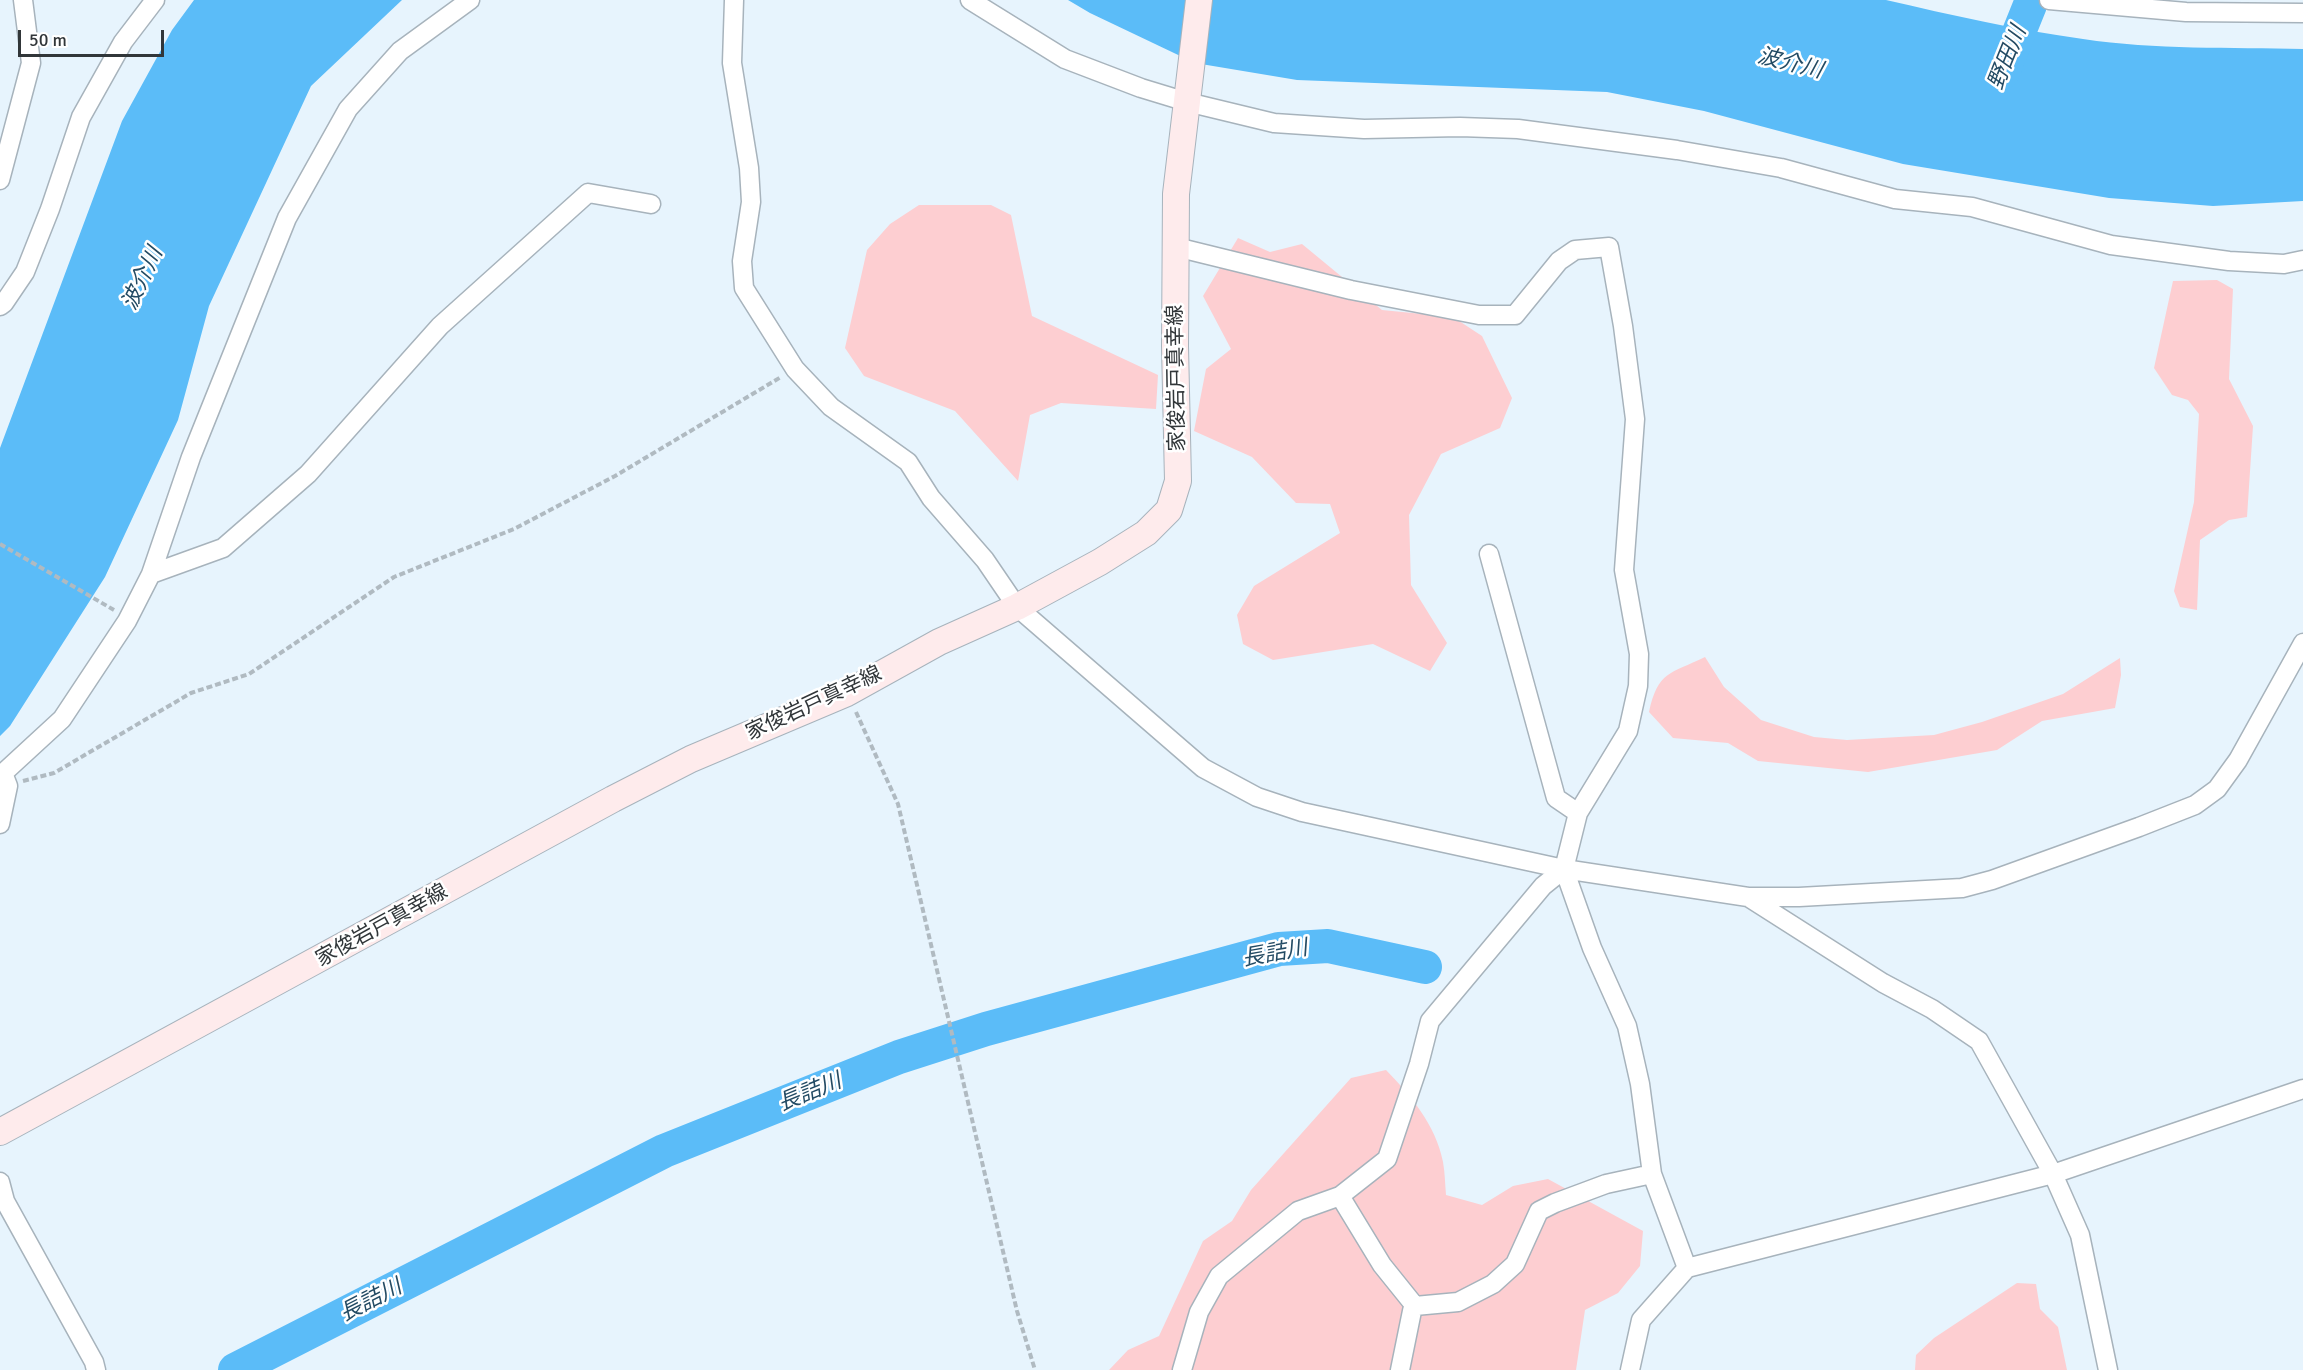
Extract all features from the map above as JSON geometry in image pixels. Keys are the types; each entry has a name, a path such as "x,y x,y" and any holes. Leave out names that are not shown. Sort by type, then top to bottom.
{"main road":[{"name":"家俊岩戸真幸線","path":"0,1132 613,799 691,759 847,693 939,642 1017,607 1100,562 1146,533 1169,510 1178,481 1175,346 1176,194 1199,0"}],"street":[{"path":"0,180 31,63 23,0"},
{"path":"0,306 25,272 50,209 81,117 123,42 155,0"},
{"path":"0,824 4,778 62,719 129,618 151,574 191,457 287,218 324,150 348,109 400,51 470,0"},
{"path":"734,0 732,63 749,168 751,202 742,261 744,288 795,369 831,407 908,462 931,498 985,560 1017,607 1203,768 1257,797 1302,812 1564,869 1748,897 1799,897 1962,888 1992,880 2195,805 2217,789 2238,760 2303,643"},
{"path":"970,0 1065,59 1141,88 1188,97 1274,123 1364,129 1460,127 1518,129 1677,150 1781,168 1895,199 1972,207 2111,245 2229,261 2284,264 2303,260"},
{"path":"2049,0 2186,12 2303,13"},
{"path":"151,574 223,548 308,474 440,326 588,193 651,204"},
{"path":"1176,247 1351,290 1479,315 1515,315 1559,261 1575,250 1609,247 1623,326 1635,419 1624,570 1639,654 1638,686 1628,731 1578,813 1564,869 1592,948 1627,1026 1640,1084 1652,1174 1687,1268"},
{"path":"1489,554 1556,798 1578,813"},
{"path":"1182,1370 1199,1312 1220,1276 1298,1211 1340,1196 1387,1159 1419,1064 1430,1021 1543,886 1564,869"},
{"path":"1748,897 1979,1041 2054,1174 2080,1234 2108,1370"},
{"path":"1630,1370 1641,1320 1687,1268 2054,1174 2303,1089"},
{"path":"1415,1306 1458,1302 1493,1284 1515,1264 1539,1211 1606,1184 1652,1174"},
{"path":"0,1182 5,1201 94,1362 96,1370"},
{"path":"1340,1196 1382,1265 1415,1306"},
{"path":"1400,1370 1415,1306"}],"path":[{"path":"4,778 54,773 191,693 249,674 394,577 514,529 615,476 795,369"},
{"path":"0,544 129,618"},
{"path":"847,693 898,804 1015,1300 1035,1370"}],"shaded area":[{"path":"919,205 991,205 1011,215 1032,316 1158,375 1156,409 1061,403 1030,415 1018,481 955,411 864,376 845,348 867,250 890,224"},
{"path":"1238,238 1270,252 1302,244 1382,310 1453,317 1482,336 1512,398 1500,428 1441,454 1409,515 1411,585 1447,643 1430,671 1373,644 1273,660 1243,644 1237,615 1254,586 1340,533 1330,504 1296,503 1252,457 1194,431 1206,369 1231,349 1203,296"},
{"path":"2217,280 2233,289 2229,379 2253,426 2247,517 2229,520 2200,540 2197,610 2180,607 2174,591 2194,502 2199,414 2188,400 2172,395 2154,368 2173,281"},
{"path":"1705,657 1724,687 1761,720 1814,737 1847,740 1934,735 1982,722 2063,694 2120,658 2121,675 2115,708 2042,721 1997,750 1868,772 1758,761 1728,743 1673,738 1649,712 1657,688 1661,681 1674,671"},
{"path":"1386,1070 1413,1100 1435,1136 1443,1162 1446,1195 1482,1205 1513,1186 1548,1179 1643,1231 1640,1266 1618,1293 1585,1310 1576,1370 1109,1370 1128,1350 1159,1336 1203,1241 1232,1221 1251,1190 1351,1078"},
{"path":"2017,1283 2036,1284 2040,1309 2058,1327 2067,1370 1915,1370 1916,1355 1934,1338"}],"water":[{"name":"波介川","path":"194,0 402,0 311,86 209,306 178,420 105,577 10,726 0,736 0,448 122,121 172,30"},
{"name":"波介川","path":"1068,0 1886,0 2009,27 2110,43 2303,49 2303,201 2213,206 2109,198 1903,164 1704,111 1607,92 1297,80 1195,63 1090,13"}],"waterway":[{"name":"野田川","path":"2003,72 2030,5"},
{"name":"長詰川","path":"235,1370 664,1151 899,1057 986,1029 1279,949 1328,946 1425,967"}]}
